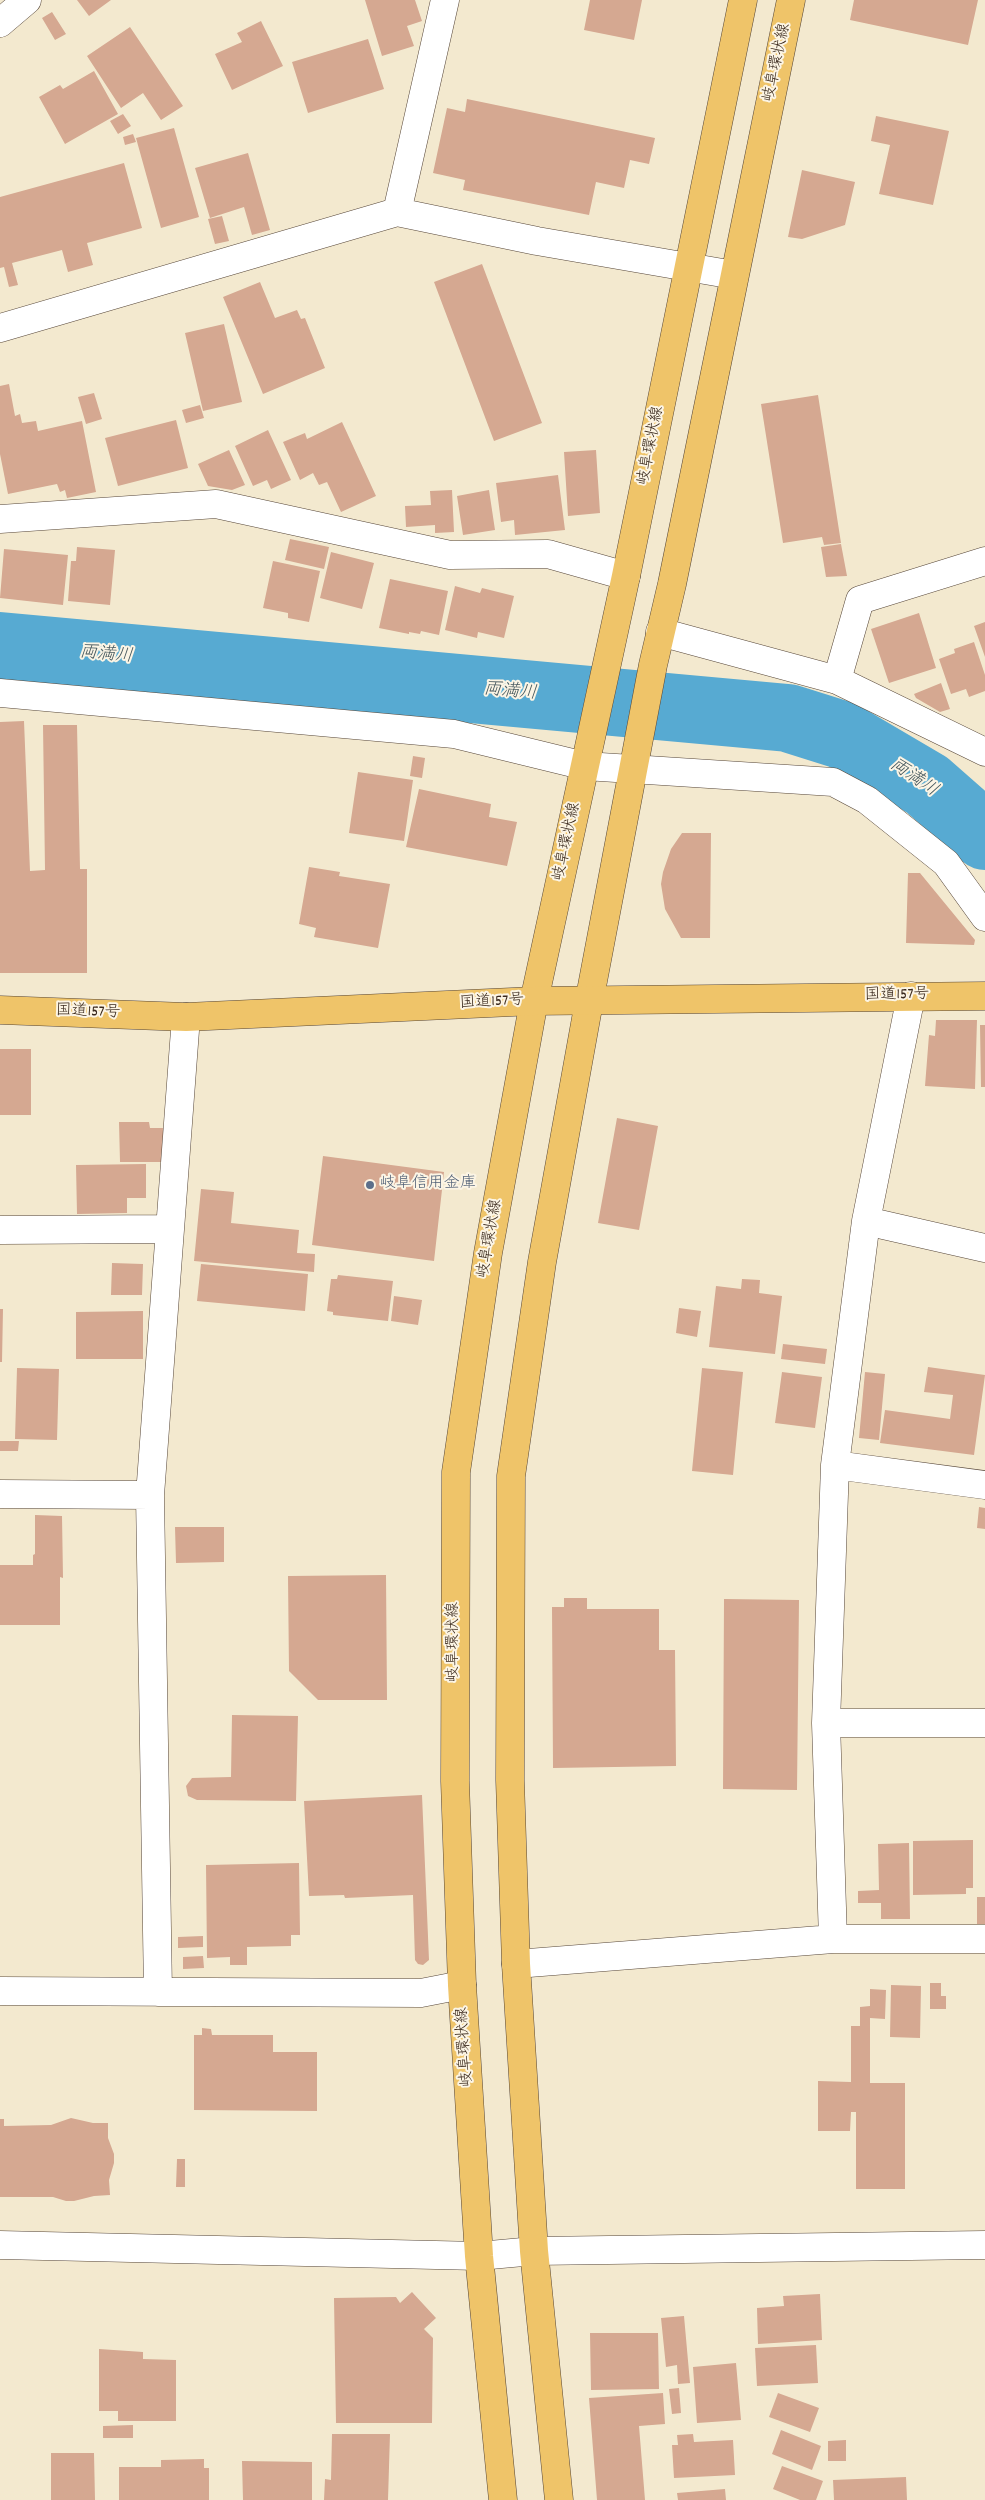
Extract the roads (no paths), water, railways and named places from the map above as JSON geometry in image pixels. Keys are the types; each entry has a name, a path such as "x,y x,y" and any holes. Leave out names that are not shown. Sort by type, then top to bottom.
{"main road":[{"name":"岐阜環状線","path":"503,2500 479,2256 462,1985 455,1780 456,1472 488,1253 534,1001 606,661 626,576 743,0"},
{"name":"岐阜環状線","path":"559,2500 534,2251 516,1964 510,1780 511,1476 542,1262 589,1002 653,666 791,0"},
{"name":"国道157号","path":"0,1010 186,1017 534,1001 589,1002 985,996"}],"street":[{"path":"0,23 27,0"},
{"path":"397,212 445,0"},
{"path":"0,328 397,212 537,241 734,275"},
{"path":"0,520 216,504 450,555 548,554 626,576"},
{"path":"837,680 860,600 985,561"},
{"path":"660,632 837,680 985,752"},
{"path":"0,693 454,734 585,766 633,771 833,782 867,800 946,863 985,916"},
{"path":"833,1939 826,1723 835,1465 866,1221 911,996"},
{"path":"158,1992 150,1495 186,1017"},
{"path":"866,1221 985,1248"},
{"path":"0,1230 170,1229"},
{"path":"835,1465 985,1485"},
{"path":"0,1494 150,1495"},
{"path":"826,1723 985,1723"},
{"path":"516,1964 833,1939 985,1939"},
{"path":"0,1991 421,1993 462,1985"},
{"path":"0,2245 479,2256 534,2251 985,2245"}],"waterway":[{"name":"両満川","path":"0,646 788,718 842,735 927,785 985,836"}],"place":[{"name":"岐阜信用金庫","path":"370,1185"}]}
